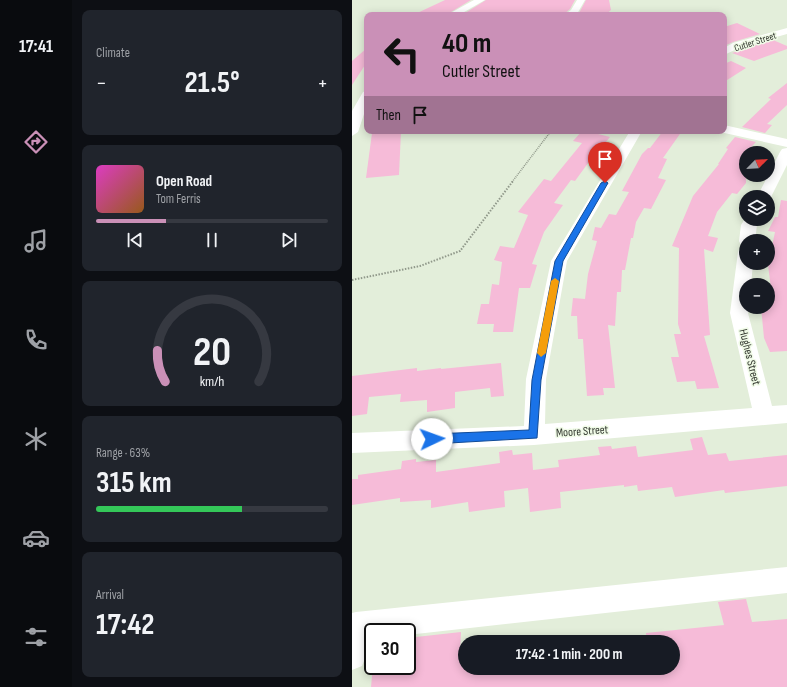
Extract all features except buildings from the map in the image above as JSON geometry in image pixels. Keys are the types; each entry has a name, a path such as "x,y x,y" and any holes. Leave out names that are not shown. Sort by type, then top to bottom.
{"street":[{"path":"458,12 481,0"},
{"path":"574,12 580,0"},
{"name":"Cutler Street","path":"727,50 737,45 787,31"},
{"path":"352,132 364,100"},
{"path":"727,130 753,134 787,143"},
{"path":"534,434 536,380 559,261 634,134"},
{"path":"768,190 787,152"},
{"name":"Hughes Street","path":"744,270 739,313 764,415"},
{"name":"Moore Street","path":"352,444 633,428 787,414"},
{"path":"352,656 354,626 787,580"}],"path":[{"path":"352,280 422,267 445,259 460,250 549,134"}],"slow traffic":[{"path":"541,353 555,281"}],"route":[{"path":"432,439 534,434 536,380 559,261 605,183"}]}
